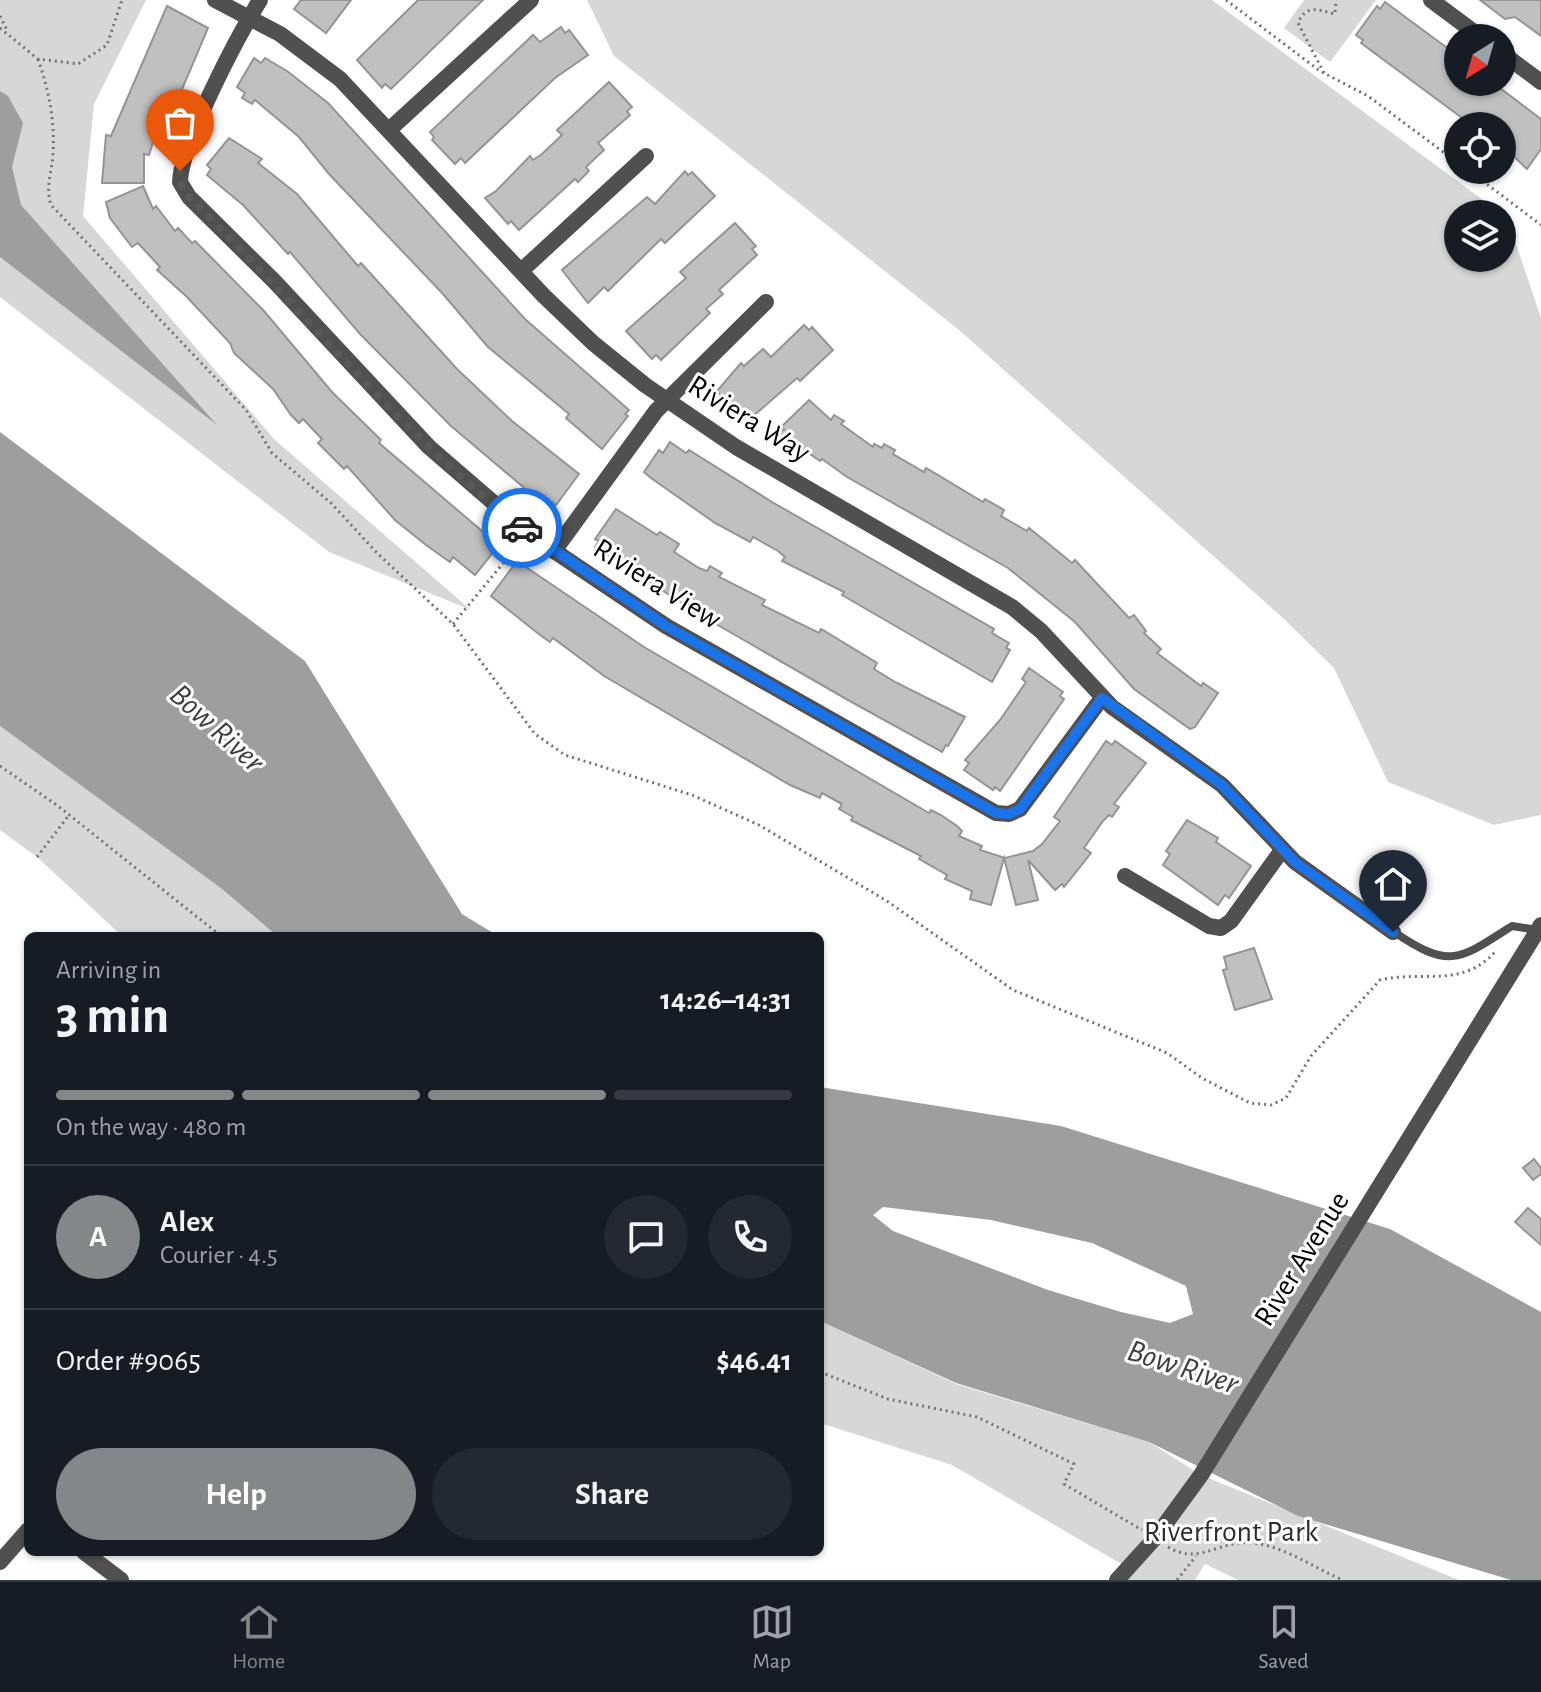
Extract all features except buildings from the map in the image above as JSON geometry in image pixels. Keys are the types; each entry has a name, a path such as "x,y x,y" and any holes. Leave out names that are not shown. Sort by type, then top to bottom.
{"street":[{"name":"Riviera Way","path":"215,0 311,55 390,129 521,271 593,343 665,400 736,447 987,590 1041,631 1102,698 1233,794 1282,850 1393,932"},
{"name":"Riviera View","path":"260,0 249,17 183,162 180,182 184,190 429,447 487,499 554,551 666,626 996,813 1009,814 1020,809 1102,698"},
{"path":"390,129 531,0"},
{"path":"1431,0 1463,24"},
{"path":"1516,63 1541,82"},
{"path":"521,271 646,156"},
{"path":"554,551 665,400 766,302"},
{"path":"1125,876 1209,926 1221,928 1231,921 1282,850"},
{"name":"River Avenue","path":"1117,1580 1155,1538 1201,1475 1539,928"},
{"path":"0,1562 24,1535"},
{"path":"89,1556 121,1580"}],"lane":[{"path":"1393,932 1426,953 1443,958 1474,951 1512,926 1539,928"}],"path":[{"path":"0,28 38,59 68,66 96,56 111,39 122,0"},
{"path":"1226,0 1325,74 1368,96 1444,153"},
{"path":"1325,74 1298,23 1304,13 1313,9 1335,14 1336,0"},
{"path":"0,16 10,36"},
{"path":"38,59 51,94 53,158 47,182 51,205 246,410 272,453 331,503 377,553 453,624 535,734 565,755 692,795 759,825 887,901 1013,990 1167,1053 1202,1078 1250,1103 1271,1105 1286,1098 1311,1056 1380,980 1450,978 1477,968 1501,945"},
{"path":"1487,184 1541,225"},
{"path":"453,624 520,542"},
{"path":"0,766 69,815 216,932"},
{"path":"37,857 69,815"},
{"path":"824,1374 888,1399 991,1422 1074,1464 1064,1484 1177,1553 1196,1556 1237,1543 1253,1543 1287,1554 1343,1580"},
{"path":"1177,1580 1196,1556"}],"green space":[{"path":"0,0 146,0 94,104 83,216 275,440 471,610 329,552 0,297"},
{"path":"587,0 1212,0 1444,171 1444,184 1462,184 1484,200 1444,200 1444,272 1516,272 1516,244 1541,318 1541,815 1494,825 1388,782 1334,668 1283,618 959,330 614,56"},
{"path":"1304,0 1376,0 1330,62 1284,28"},
{"path":"0,726 222,889 272,932 118,932 37,857 0,830"},
{"name":"Riverfront Park","path":"824,1323 956,1384 1149,1442 1201,1475 1459,1580 1238,1580 1205,1564 1195,1580 1117,1580 1123,1565 952,1465 824,1424"}],"water":[{"path":"0,91 8,96 23,123 12,167 21,205 217,425 0,257"},
{"name":"Bow River","path":"0,432 305,661 462,914 491,932 272,932 222,889 0,726"},
{"name":"Bow River","path":"824,1088 1061,1126 1390,1229 1541,1312 1541,1580 1511,1580 1298,1516 1149,1442 956,1383 824,1323","holes":["883,1207 991,1220 1092,1243 1186,1286 1193,1314 1170,1323 1048,1290 893,1231 873,1215"]}],"way so far":[{"path":"180,171 180,182 189,197 275,282 402,421 522,528"}],"route":[{"path":"522,528 620,598 666,626 996,813 1009,814 1020,809 1102,698 1222,785 1243,803 1295,862 1393,932"}]}
